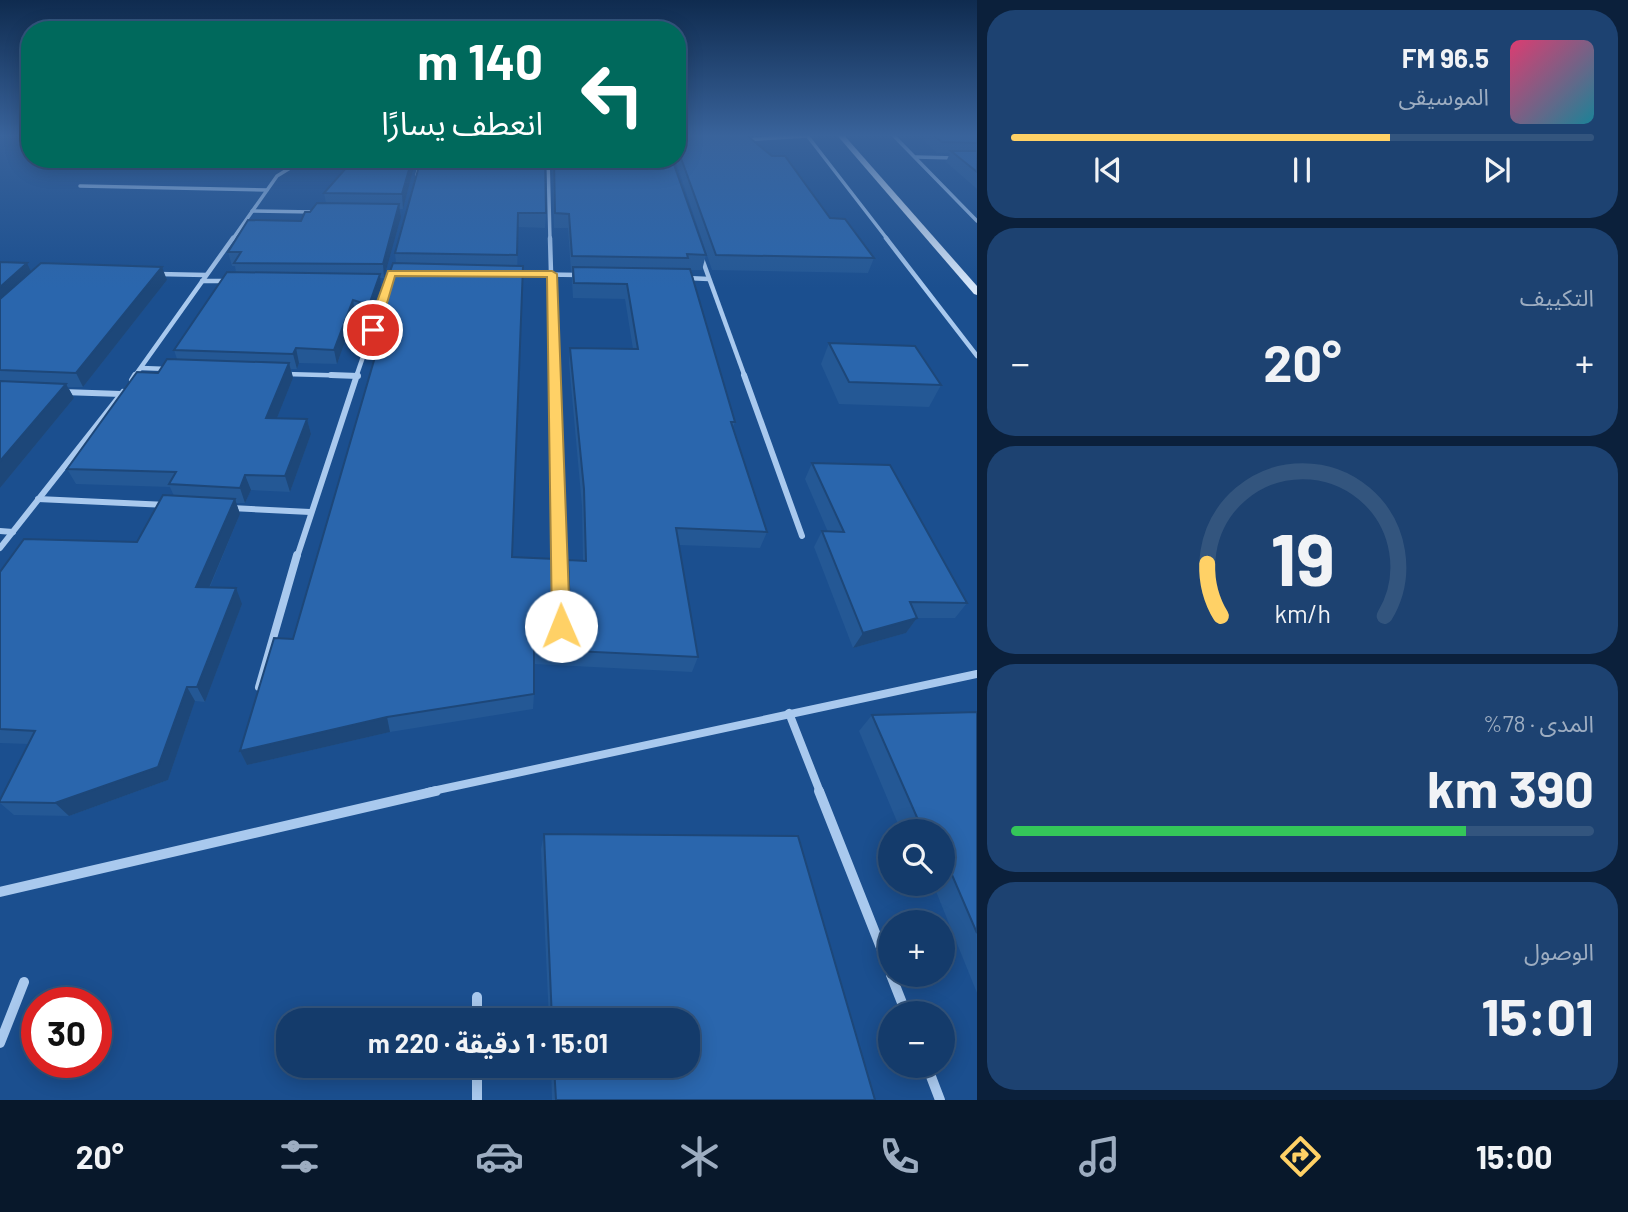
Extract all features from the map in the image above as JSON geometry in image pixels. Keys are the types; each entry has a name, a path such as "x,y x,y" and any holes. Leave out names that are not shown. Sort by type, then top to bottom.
{"street":[{"path":"0,548 141,368 270,185"},
{"path":"549,185 561,626"},
{"path":"845,185 977,356"},
{"path":"884,185 977,292"},
{"path":"943,185 977,221"},
{"path":"80,186 267,190"},
{"path":"252,211 316,212"},
{"path":"700,252 802,536"},
{"path":"153,273 206,275"},
{"path":"512,274 591,275"},
{"path":"683,278 709,279"},
{"path":"202,281 242,282"},
{"path":"256,699 310,512 384,297"},
{"path":"141,368 181,370"},
{"path":"276,373 358,376"},
{"path":"54,392 121,394"},
{"path":"38,499 174,506"},
{"path":"229,508 310,512"},
{"path":"0,531 13,532"},
{"path":"0,892 221,839 977,674"},
{"path":"789,713 878,941"},
{"path":"0,1044 24,982"},
{"path":"477,997 477,1008"},
{"path":"477,1078 477,1100"},
{"path":"932,1078 940,1100"}],"building":[{"path":"331,185 404,185 402,194 324,193"},
{"path":"414,185 545,185 546,213 518,213 517,255 395,253"},
{"path":"554,185 681,185 706,255 687,254 688,258 572,256 569,214 555,213"},
{"path":"691,185 806,185 830,218 845,219 874,258 716,255"},
{"path":"317,203 399,204 383,264 234,263 241,252 228,252 248,220 301,221 305,212 310,212"},
{"path":"0,262 27,263 0,287"},
{"path":"41,263 162,267 76,373 0,370 0,299"},
{"path":"393,263 523,266 512,557 555,559 556,611 564,617 570,610 568,560 586,561 584,489 570,348 638,349 627,284 574,283 573,267 690,269 735,422 731,422 767,532 676,528 698,657 534,649 534,694 387,717 240,751 274,638 293,639 377,350 374,350 385,309 378,307"},
{"path":"227,272 380,274 369,305 353,300 334,350 296,348 293,354 174,350"},
{"path":"829,343 915,346 941,385 849,382"},
{"path":"167,359 289,363 266,418 307,419 285,476 245,475 240,488 169,484 176,472 67,469 137,372 158,373"},
{"path":"0,381 66,384 0,461"},
{"path":"812,463 890,465 967,603 910,602 917,618 863,633 822,531 844,532"},
{"path":"163,495 235,499 196,587 236,588 197,687 187,687 158,767 55,803 0,802 35,731 0,729 0,572 24,539 137,542"},
{"path":"977,712 977,933 955,882 955,819 918,819 872,715"},
{"path":"544,834 798,836 875,1100 556,1100 555,1078 700,1078 700,1008 551,1008"}],"route":[{"path":"373,330 391,273 552,274 561,626"}]}
